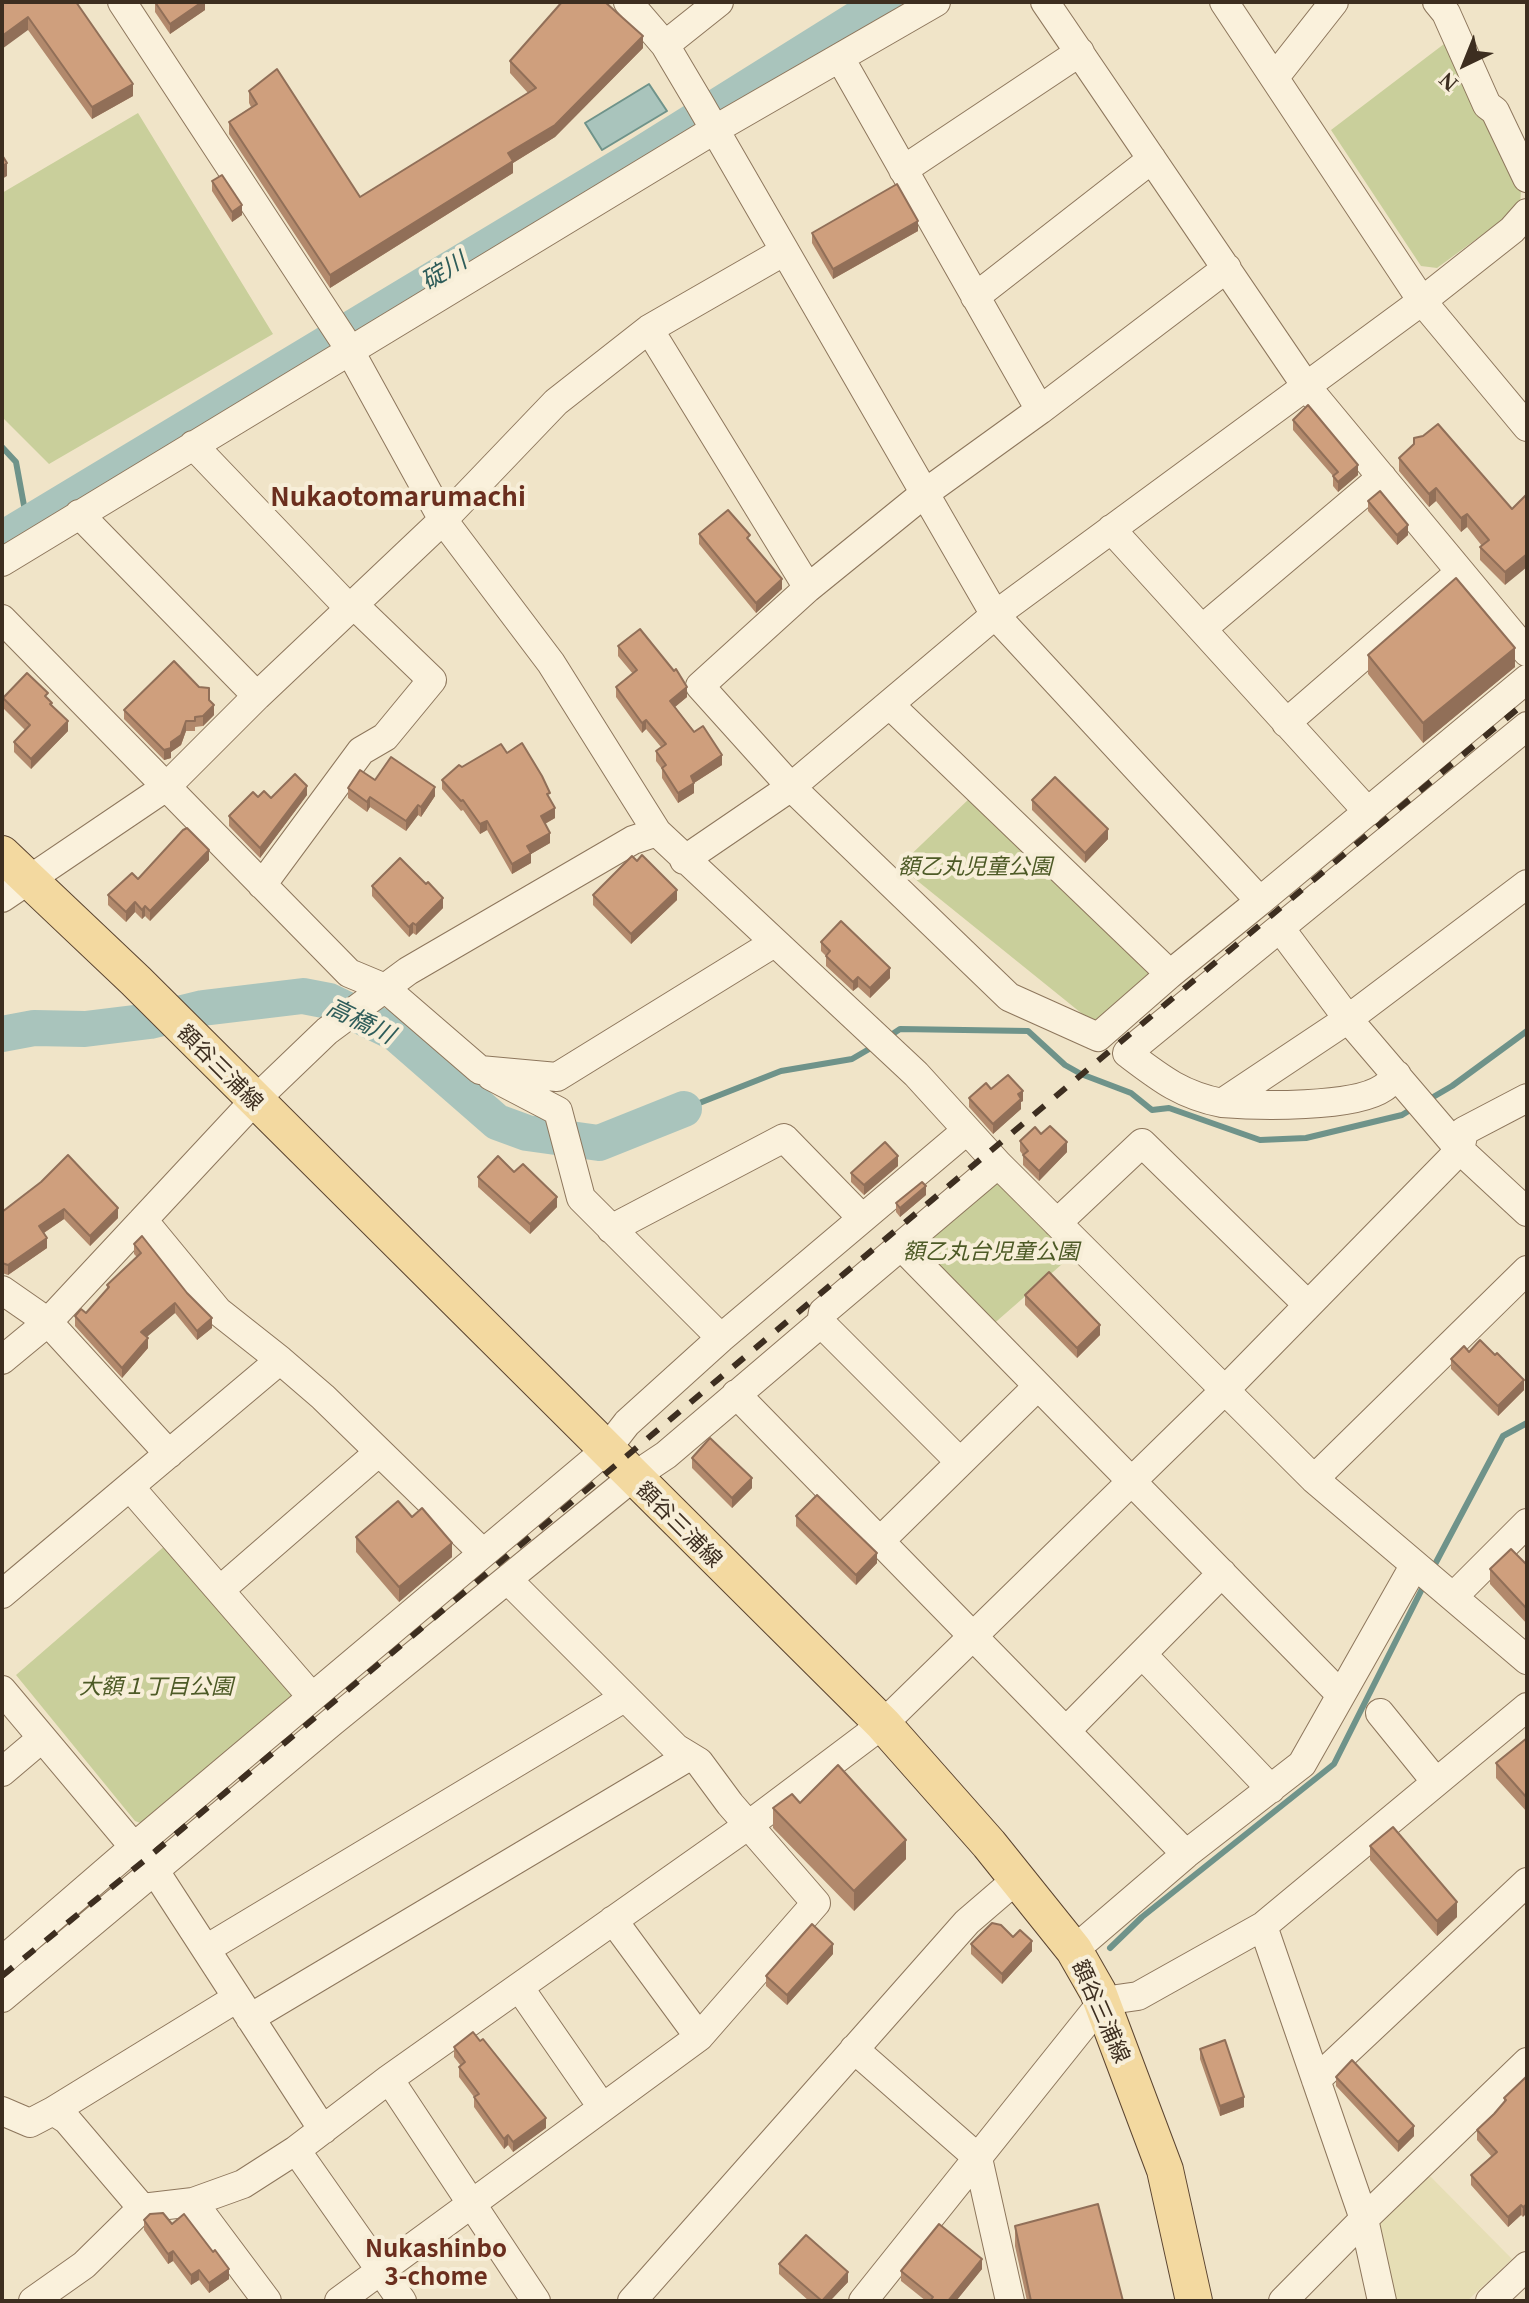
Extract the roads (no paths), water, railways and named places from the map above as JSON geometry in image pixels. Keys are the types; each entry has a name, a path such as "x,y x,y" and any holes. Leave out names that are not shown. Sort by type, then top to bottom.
{"main road":[{"name":"額谷三浦線","path":"2,854 15,889 136,981 883,1724 1017,1879 1078,1955 1100,1997 1165,2170 1194,2301"}],"street":[{"path":"122,2 344,340 443,520 551,663 657,832 774,943 858,1017 998,1164 1314,1479 1527,1660"},
{"path":"628,2 665,45 995,615 1260,901"},
{"path":"665,45 719,2"},
{"path":"2,562 193,445 344,340 708,118 840,58 936,2"},
{"path":"1045,2 1306,386 1527,652"},
{"path":"1224,2 1422,301 1527,427"},
{"path":"1275,77 1334,2"},
{"path":"1437,2 1446,13 1487,105 1495,111 1527,178"},
{"path":"903,170 1080,52"},
{"path":"840,58 1040,410"},
{"path":"975,297 1152,159"},
{"path":"684,860 791,787 995,615 1524,223"},
{"path":"15,889 166,787 443,520 556,402 649,329 783,252"},
{"path":"1227,268 925,493 808,588 700,686 791,787 1009,997 1098,1037 1527,679"},
{"path":"649,329 808,588"},
{"path":"193,445 351,606 432,680 385,737 361,751 262,885"},
{"path":"1202,629 1382,477"},
{"path":"79,514 257,696"},
{"path":"1111,529 1368,812"},
{"path":"1286,723 1460,572"},
{"path":"2,619 349,973 480,1070 558,1111 581,1198 721,1338"},
{"path":"890,705 1170,974"},
{"path":"1399,1079 1382,1090 1346,1100 1258,1106 1222,1103 1195,1098 1160,1079 1127,1053 1527,726"},
{"path":"2,1360 48,1322 254,1101 327,1031 408,971 633,840 657,832"},
{"path":"1222,1103 1348,1019 1527,884"},
{"path":"1280,928 1348,1019 1460,1150 1527,1212"},
{"path":"480,1070 557,1077 774,943"},
{"path":"33,2301 84,2265 142,2208 193,2202 243,2184 296,2150 389,2079 750,1824 883,1724 1224,1391 1460,1150 1464,1131 1527,1098"},
{"path":"2,1961 606,1450 627,1423 721,1338 966,1131"},
{"path":"611,1229 784,1138 862,1218"},
{"path":"1057,1223 1142,1143 1308,1305"},
{"path":"2,1998 332,1722 633,1477 666,1455 821,1323 823,1312 998,1164"},
{"path":"143,1220 218,1311 323,1397 483,1553"},
{"path":"901,1246 1341,1695"},
{"path":"1314,1479 1527,1270"},
{"path":"2,1290 48,1322 169,1454"},
{"path":"821,1323 960,1462"},
{"path":"2,1594 280,1360"},
{"path":"880,1541 1038,1386"},
{"path":"736,1394 1186,1854"},
{"path":"220,1590 379,1452"},
{"path":"130,1487 312,1697"},
{"path":"1078,1955 1186,1854 1302,1764 1341,1695 1431,1579 1527,1523"},
{"path":"1066,1731 1222,1573"},
{"path":"339,2301 699,2037 816,1903 730,1804 699,1762 688,1757 624,1698 508,1580"},
{"path":"1142,1654 1271,1789"},
{"path":"2,1690 155,1871 323,2130"},
{"path":"206,1949 624,1698"},
{"path":"863,2301 978,2158 1100,1997 1138,1996 1263,1926 1527,1707"},
{"path":"1380,1713 1436,1782"},
{"path":"2,1772 41,1739"},
{"path":"2,2111 30,2123 243,2008 688,1757"},
{"path":"632,2301 967,1922 1017,1879"},
{"path":"1316,2080 1527,1882"},
{"path":"613,1920 699,2037"},
{"path":"1263,1926 1364,2219 1382,2301"},
{"path":"519,1987 602,2107"},
{"path":"854,2049 978,2158 1010,2301"},
{"path":"1283,2301 1527,2063"},
{"path":"389,2079 536,2301"},
{"path":"53,2111 67,2120 142,2208"},
{"path":"296,2150 402,2301"},
{"path":"193,2202 267,2301"},
{"path":"1490,2301 1527,2266"}],"water":[{"path":"649,84 667,111 602,150 585,123"}],"waterway":[{"name":"碇川","path":"2,539 638,156 884,2"},
{"path":"2,447 16,462 27,522"},
{"name":"高橋川","path":"2,1034 34,1028 85,1029 150,1021 203,1008 303,996 329,1001 395,1033 497,1122 527,1133 599,1143 684,1109"},
{"path":"888,1037 900,1029 1028,1031 1065,1065 1131,1093 1152,1110 1169,1108 1260,1140 1306,1138 1402,1115 1415,1107"},
{"path":"1428,1100 1527,1031"},
{"path":"684,1109 781,1071 852,1059 876,1045"},
{"path":"1433,1568 1503,1436 1527,1423"},
{"path":"1110,1948 1142,1917 1334,1764 1424,1585"}],"railway":[{"path":"2,1976 145,1860 1527,701"}],"district":[{"name":"Nukaotomarumachi","path":"398,496"},
{"name":"Nukashinbo 3-chome","path":"436,2262"}],"park label":[{"name":"額乙丸児童公園","path":"975,866"},
{"name":"額乙丸台児童公園","path":"991,1251"},
{"name":"大額１丁目公園","path":"156,1686"}]}
